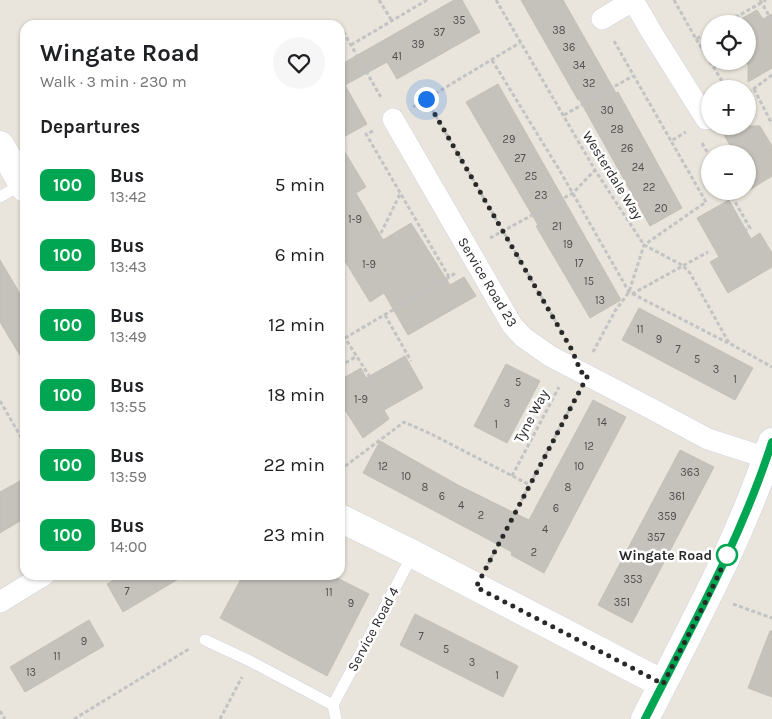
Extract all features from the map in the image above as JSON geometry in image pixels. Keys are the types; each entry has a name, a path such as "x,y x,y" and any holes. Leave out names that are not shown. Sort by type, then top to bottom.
{"street":[{"path":"602,19 634,0 701,111"},
{"name":"Service Road 23","path":"393,119 512,325 522,338 550,356 708,439 769,450"},
{"path":"0,145 16,190"},
{"path":"645,719 709,595 736,535 769,450"},
{"path":"345,520 663,684"},
{"path":"0,602 36,580"}],"lane":[{"name":"Service Road 4","path":"333,704 413,554"},
{"path":"205,640 333,704 336,719"}],"path":[{"path":"379,0 392,21"},
{"path":"351,45 427,0"},
{"name":"Westerdale Way","path":"496,0 595,170 644,245 682,265 690,274 729,343"},
{"path":"674,0 721,80"},
{"path":"738,15 760,1 766,0"},
{"path":"760,1 771,19"},
{"path":"602,19 706,202 644,245 631,293"},
{"path":"345,35 393,119"},
{"path":"696,39 701,36"},
{"path":"492,60 631,293 772,367"},
{"path":"756,87 772,75"},
{"path":"564,115 633,76"},
{"path":"756,93 772,124"},
{"path":"426,99 572,350 580,371"},
{"path":"671,141 701,122"},
{"path":"373,382 345,338 384,315 503,232 573,193 595,170"},
{"path":"378,239 401,194"},
{"path":"734,200 750,228 744,232"},
{"path":"476,587 530,485 580,371 616,311 631,293 708,252"},
{"path":"384,315 411,361"},
{"path":"345,363 357,356"},
{"name":"Tyne Way","path":"512,476 580,371"},
{"path":"0,401 20,435"},
{"path":"345,466 404,422 530,485"},
{"path":"709,595 772,618"},
{"path":"74,719 205,640"},
{"path":"220,719 250,661"},
{"path":"0,711 5,719"}],"building":[{"path":"454,0 462,0 480,32 397,79 387,62 345,85 345,62"},
{"path":"521,0 563,0 616,93 618,92 682,208 650,226"},
{"path":"757,10 763,19 772,14 772,68 751,80 748,80 748,70 756,70 756,15 748,15"},
{"path":"498,84 621,300 590,318 466,102"},
{"path":"345,85 367,124 345,136"},
{"path":"756,126 760,126 772,146 772,176 756,186 756,145 730,145 724,135 756,135"},
{"path":"345,152 366,187 356,193 383,240 411,223 450,285 464,277 476,296 408,335 384,293 370,302 345,261"},
{"path":"729,200 751,239 760,233 772,253 772,267 728,293 710,262 719,257 697,218"},
{"path":"0,260 20,294 20,356 0,322"},
{"path":"639,308 753,368 735,400 622,340"},
{"path":"405,356 423,388 384,410 389,419 363,438 345,410 345,377 361,368 366,378"},
{"path":"506,364 540,381 507,443 474,426"},
{"path":"593,400 626,417 544,573 511,555 512,552 363,473 380,441 458,485 529,520"},
{"path":"680,450 714,467 632,623 598,605"},
{"path":"20,481 20,521 0,533 0,492"},
{"path":"114,580 177,580 123,612 107,584"},
{"path":"240,580 341,580 369,594 327,676 220,618"},
{"path":"415,614 518,666 503,697 400,645"},
{"path":"89,620 104,646 25,692 10,667"},
{"path":"770,631 772,631 772,697 748,688"}],"bus line":[{"name":"100","path":"645,719 709,595 736,535 772,442"}],"place":[{"name":"Wingate Road","path":"727,555"}],"route":[{"path":"426,99 572,350 581,372 588,375 476,587 663,684 730,550 727,555"}]}
